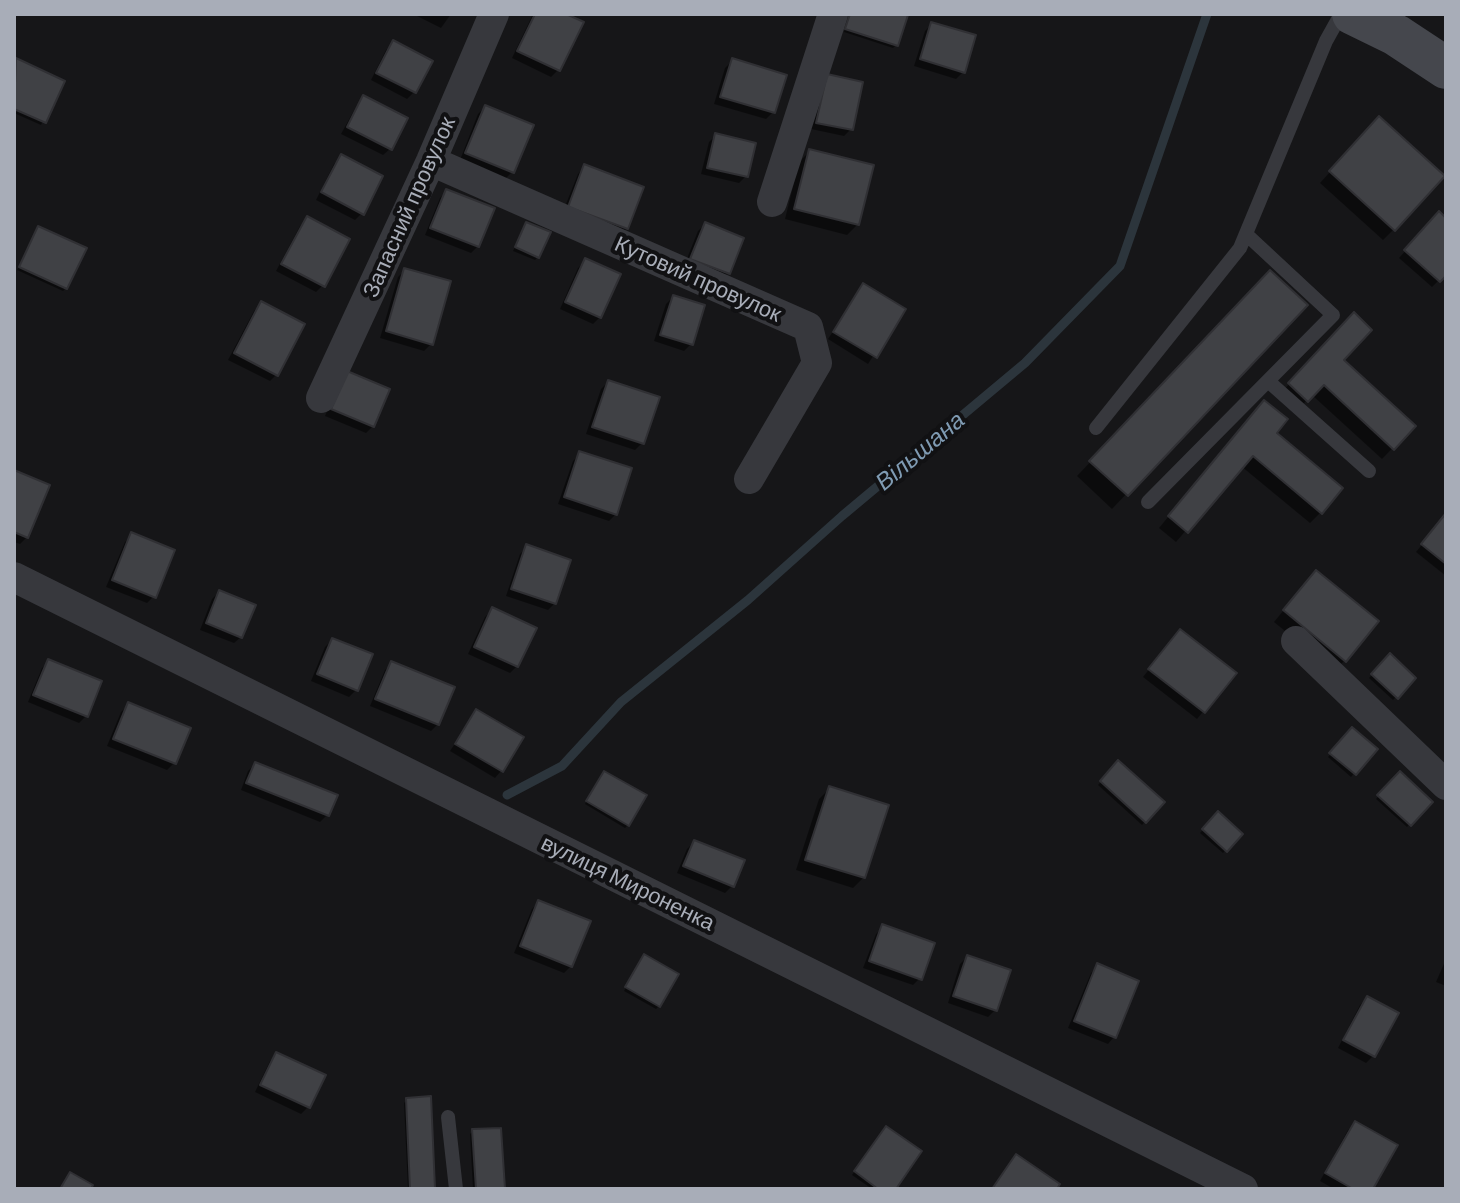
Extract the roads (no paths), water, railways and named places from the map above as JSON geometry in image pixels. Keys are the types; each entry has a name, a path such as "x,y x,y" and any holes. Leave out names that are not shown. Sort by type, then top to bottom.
{"main road":[{"path":"1353,14 1396,35 1446,68"}],"street":[{"name":"Запасний провулок","path":"321,398 431,161 494,14"},
{"path":"772,202 833,14"},
{"name":"Кутовий провулок","path":"431,161 808,327 817,363 749,479"},
{"name":"вулиця Мироненка","path":"14,577 1243,1189"},
{"path":"1296,641 1446,785"}],"lane":[{"path":"1096,428 1240,248 1326,41 1341,14"},
{"path":"1148,502 1333,315 1246,234"},
{"path":"1268,381 1369,471"},
{"path":"448,1117 456,1189"}],"waterway":[{"name":"Вільшана","path":"507,795 562,766 621,702 748,600 842,516 1025,363 1120,266 1207,14"}]}
